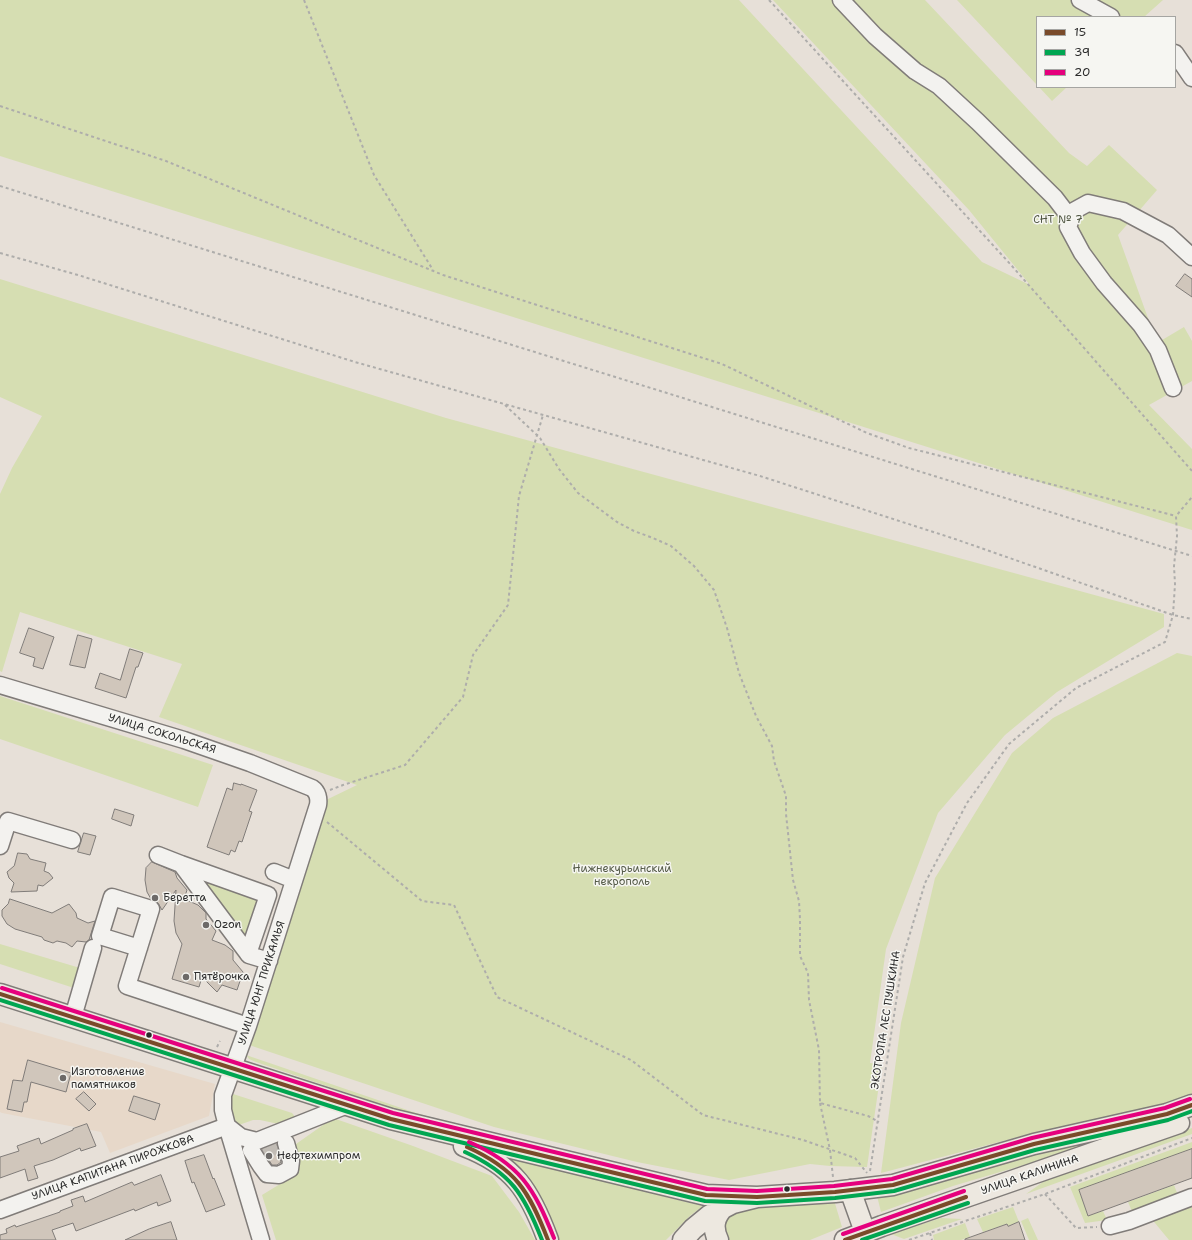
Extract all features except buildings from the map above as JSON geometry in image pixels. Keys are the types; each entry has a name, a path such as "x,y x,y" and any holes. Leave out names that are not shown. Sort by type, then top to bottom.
{"main road":[{"path":"0,994 233,1068 345,1106 391,1119 706,1195 757,1197 850,1190 893,1185 1034,1144 1167,1114 1192,1105"},
{"name":"УЛИЦА КАЛИНИНА","path":"845,1240 868,1236 1192,1118"},
{"path":"391,1119 482,1153 500,1164 516,1178 528,1194 548,1240"},
{"path":"850,1190 868,1236"},
{"path":"683,1240 693,1229 724,1206 757,1197"},
{"path":"718,1240 714,1233 715,1219 724,1206"}],"street":[{"path":"841,0 876,36 915,71 940,86 1056,198 1071,219 1068,227 1082,253 1104,283 1141,325 1158,350 1173,388"},
{"path":"1080,0 1109,16"},
{"path":"1176,54 1192,78"},
{"path":"1068,214 1088,203 1123,211 1168,235 1192,257"},
{"name":"УЛИЦА СОКОЛЬСКАЯ","path":"0,685 184,740 250,763 312,788 318,796"},
{"name":"УЛИЦА ЮНГ ПРИКАМЬЯ","path":"261,1240 227,1126 223,1110 223,1095 248,1026 269,961 316,812 318,796"},
{"path":"0,846 8,821 72,840"},
{"path":"158,855 268,895 248,954"},
{"path":"181,864 248,954 269,961"},
{"path":"274,872 294,880"},
{"path":"72,1017 93,948"},
{"path":"139,948 127,986 248,1026"},
{"path":"241,1137 257,1142 345,1106"},
{"path":"227,1126 241,1137 269,1147 294,1136 302,1124"},
{"name":"УЛИЦА КАПИТАНА ПИРОЖКОВА","path":"0,1210 227,1126"},
{"path":"1110,1226 1129,1221 1192,1197"}],"path":[{"path":"304,0 374,175 433,270"},
{"path":"769,0 1012,266 1192,471"},
{"path":"0,106 166,161 443,275 722,364 866,433 909,448 1176,516"},
{"path":"0,186 1192,556"},
{"path":"0,253 86,277 355,362 760,476 955,539 1173,616 1192,619"},
{"path":"504,404 537,436 559,469 578,493 617,522 634,531 671,546 694,566 714,590 727,628 739,673 756,716 772,746 774,761 786,796 786,814 793,880 799,901 800,956 808,973 809,1000 819,1050 820,1103 830,1150 833,1180"},
{"path":"318,796 343,785 405,765 463,696 473,655 508,605 519,496 543,415"},
{"path":"1173,616 1177,528 1176,516 1192,497"},
{"name":"ЭКОТРОПА ЛЕС ПУШКИНА","path":"830,1150 855,1158 869,1176 903,957 925,883 967,803 1009,744 1076,688 1165,642 1173,616"},
{"path":"316,812 422,901 454,905 497,997 631,1060 703,1115 803,1140 830,1150"},
{"path":"820,1103 868,1116 878,1122"},
{"path":"909,1240 1045,1194 1192,1138"},
{"path":"1045,1194 1076,1228 1110,1226"},
{"path":"930,1233 932,1240"}],"shaded area":[{"path":"0,1022 215,1084 209,1116 110,1153 101,1132 2,1113 0,1112"}],"green space":[{"name":"СНТ № 7","path":"0,0 739,0 982,262 1030,285 969,210 773,0 925,0 1069,153 1087,166 1109,145 1157,190 1118,235 1157,343 1184,327 1192,341 1192,381 1149,405 1192,449 1192,530 0,156"},
{"path":"957,0 1163,0 1145,16 1036,16 1036,84"},
{"path":"1040,88 1066,88 1052,101"},
{"name":"Нижнекурьинский некрополь","path":"0,279 446,418 1164,614 1164,627 1057,692 1005,735 938,813 886,949 870,1063 882,1064 867,1167 810,1164 729,1180 637,1162 494,1127 249,1045 326,800 357,785 159,717 182,664 20,612 2,672 0,671 0,494 12,468 42,416 0,397"},
{"path":"1177,653 1192,656 1192,1097 1163,1109 1041,1131 881,1173 901,1023 935,878 1012,753 1053,718"},
{"path":"0,696 213,765 198,807 0,739"},
{"path":"197,876 258,898 244,939"},
{"path":"0,944 80,968 74,988 0,964"},
{"path":"246,1055 413,1112 474,1130 412,1115 256,1062 249,1059"},
{"path":"230,1093 292,1113 296,1118 288,1126 253,1120 236,1126 232,1124"},
{"path":"333,1118 492,1176 519,1212 535,1240 276,1240 262,1195 290,1178 296,1144"},
{"path":"1192,1128 1192,1134 1026,1194 1050,1177"},
{"path":"1108,1140 953,1186 881,1212 877,1196 952,1178 1032,1151"},
{"path":"1192,1142 1192,1149 1079,1190 1088,1216 1103,1211 1107,1220 1085,1223 1070,1187"},
{"path":"505,1156 703,1206 691,1215 666,1240 557,1240 542,1199 523,1173"},
{"path":"1174,1185 1179,1198 1134,1216 1128,1202"},
{"path":"834,1200 842,1227 810,1240 729,1240 724,1236 719,1220 750,1206"},
{"path":"1192,1202 1192,1240 1169,1240 1150,1217"},
{"path":"1013,1207 1019,1222 1008,1226 1007,1224 983,1232 977,1219"},
{"path":"941,1218 962,1219 904,1239 891,1234"},
{"path":"1028,1218 1038,1240 1029,1240 1021,1221"},
{"path":"965,1223 970,1237 961,1240 934,1240 933,1235"}],"tunnel":[{"path":"263,1151 277,1146"}],"transit line":[{"name":"20","path":"2,988 393,1113 707,1189 757,1191 834,1186 892,1179 1032,1138 1165,1108 1190,1099"},
{"name":"15","path":"0,994 391,1119 706,1195 757,1197 835,1192 893,1185 1034,1144 1167,1114 1192,1105"},
{"name":"39","path":"0,1000 389,1125 705,1201 757,1203 835,1198 894,1191 1035,1150 1168,1120 1192,1111"},
{"name":"20","path":"469,1142 501,1159 523,1180 532,1191 547,1220 554,1238"},
{"name":"15","path":"467,1147 498,1164 519,1183 534,1208 548,1240"},
{"name":"39","path":"465,1152 494,1168 514,1187 522,1197 529,1210 542,1240"},
{"name":"20","path":"843,1234 964,1191"},
{"name":"15","path":"845,1240 966,1197"},
{"name":"39","path":"862,1240 968,1203"}],"place":[{"name":"Беретта","path":"155,898"},
{"name":"Ozon","path":"206,925"},
{"name":"Пятёрочка","path":"186,977"},
{"name":"Изготовление памятников","path":"63,1078"},
{"name":"Нефтехимпром","path":"269,1156"}]}
